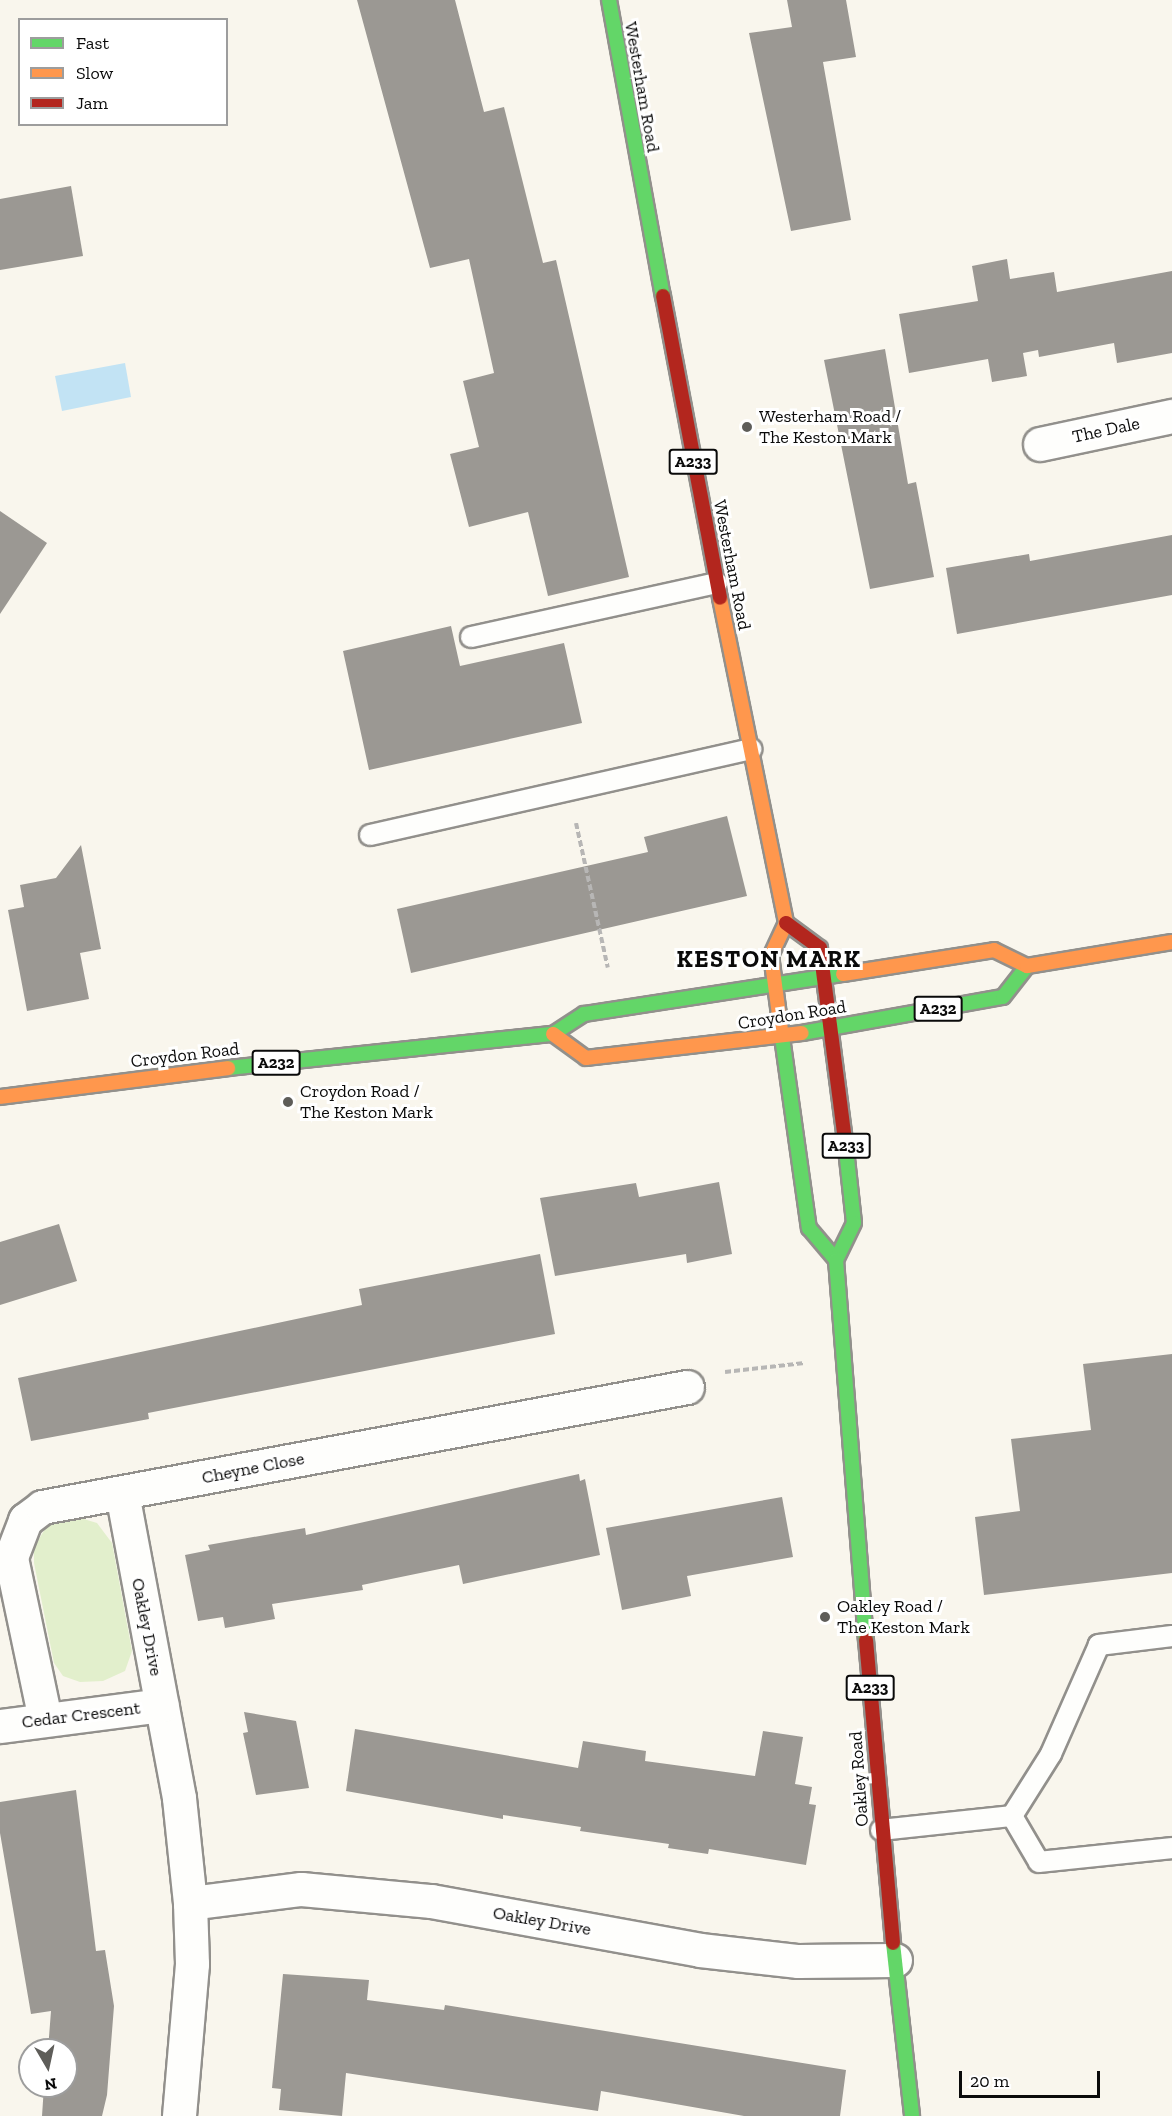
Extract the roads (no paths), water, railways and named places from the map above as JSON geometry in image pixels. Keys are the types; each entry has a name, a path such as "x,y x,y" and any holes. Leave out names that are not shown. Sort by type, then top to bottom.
{"main road":[{"name":"Westerham Road","path":"609,0 717,583 786,923"},
{"name":"A233","path":"786,923 820,948 833,1028 854,1223 836,1260 809,1228 771,955 786,923"},
{"path":"1027,966 1172,942"},
{"name":"Croydon Road","path":"0,1097 553,1034 584,1014 825,980 994,950 1027,966 1004,997 783,1036 586,1058 553,1034"},
{"name":"Oakley Road","path":"836,1260 881,1830 912,2116"}],"street":[{"name":"The Dale","path":"1040,444 1172,416"},
{"name":"Cheyne Close","path":"45,1719 10,1557 15,1538 25,1520 42,1507 687,1387"},
{"name":"Oakley Drive","path":"122,1493 179,1798 190,1903 192,1964 179,2116"},
{"name":"Cedar Crescent","path":"0,1726 162,1705"},
{"name":"Oakley Drive","path":"190,1903 301,1890 431,1901 700,1950 798,1961 895,1960"}],"lane":[{"path":"471,638 717,583"},
{"path":"370,835 751,749"},
{"path":"1012,1816 1051,1754 1099,1645 1172,1636"},
{"path":"881,1830 1012,1816"},
{"path":"1012,1816 1040,1862 1172,1848"}],"water":[{"path":"125,363 131,397 62,411 55,376"}],"place":[{"name":"Westerham Road / The Keston Mark","path":"747,427"},
{"name":"Croydon Road / The Keston Mark","path":"288,1102"},
{"name":"Oakley Road / The Keston Mark","path":"825,1617"}],"district":[{"name":"KESTON MARK","path":"769,959"}]}
